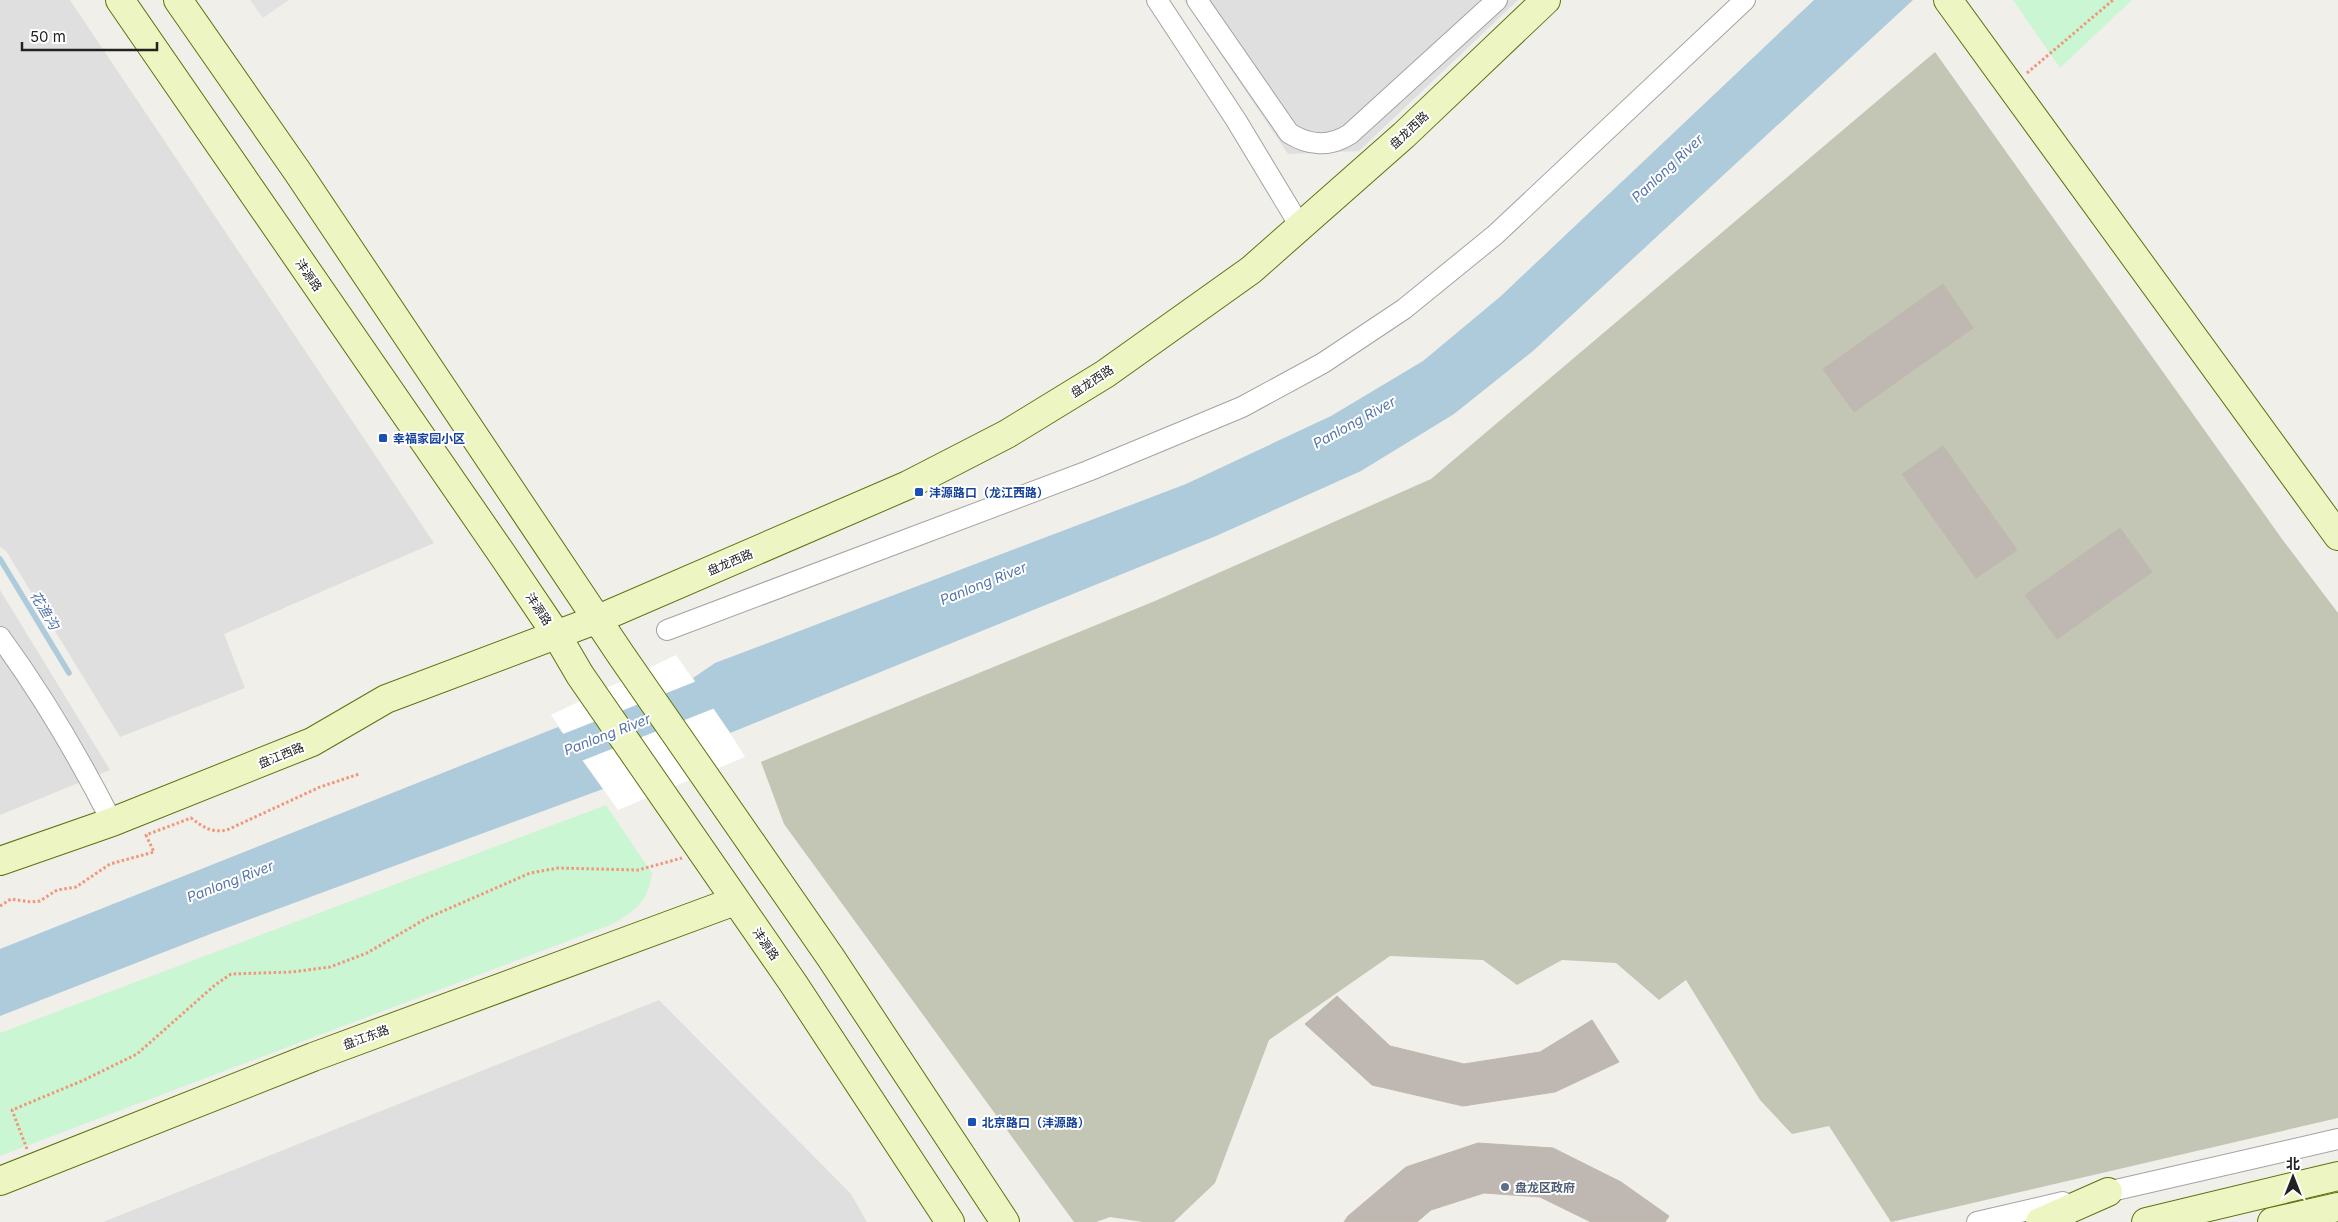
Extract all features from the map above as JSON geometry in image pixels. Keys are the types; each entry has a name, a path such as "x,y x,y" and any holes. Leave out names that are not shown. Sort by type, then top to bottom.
{"main road":[{"name":"沣源路","path":"120,0 556,634 660,792 793,982 950,1222"},
{"path":"178,0 297,172 635,675 831,958 1004,1222"},
{"name":"盘龙西路","path":"556,634 598,619 908,485 1007,434 1105,374 1251,270 1404,135 1546,0"},
{"path":"1953,8 2338,536"},
{"name":"盘江西路","path":"0,861 112,822 312,742 386,699 556,634"},
{"name":"盘江东路","path":"0,1181 313,1057 735,900"},
{"path":"2146,1222 2338,1176"},
{"path":"2040,1222 2108,1192"},
{"path":"2272,1222 2338,1207"}],"street":[{"path":"1157,0 1236,120 1300,226"},
{"path":"1197,0 1288,133 1298,139 1312,143 1328,144 1350,134 1497,0"},
{"path":"667,630 1097,467 1242,407 1323,363 1404,309 1495,235 1746,0"},
{"path":"0,637 34,683 65,733 112,822"},
{"path":"1977,1222 2338,1138"}],"path":[{"path":"2012,87 2113,0"},
{"path":"0,906 12,899 30,902 40,900 57,890 76,886 110,864 154,852 146,835 182,821 191,818 207,829 217,832 226,830 320,787 359,774"},
{"path":"35,1168 12,1110 84,1080 137,1054 215,985 231,974 292,972 330,967 367,953 427,918 530,872 558,868 638,870 702,852"}],"shaded area":[{"path":"0,0 70,0 434,543 224,634 245,688 120,737 6,551 0,547"},
{"path":"250,0 289,0 263,18"},
{"path":"1184,0 1518,0 1359,151 1288,154"},
{"path":"1935,52 2282,539 2338,613 2338,1118 1891,1222 1829,1126 1792,1134 1760,1100 1686,980 1659,1000 1616,963 1562,960 1517,985 1483,960 1390,956 1269,1040 1215,1183 1174,1222 1143,1222 1110,1217 1096,1222 1074,1222 784,824 761,762 1155,601 1431,479"},
{"path":"0,590 110,770 0,815"},
{"path":"659,1000 851,1194 867,1222 103,1222"}],"green space":[{"path":"2013,0 2132,0 2060,68"},
{"path":"606,805 652,873 647,892 640,904 613,924 0,1156 0,1033"}],"water":[{"path":"1814,0 1913,0 1533,351 1454,414 1361,471 1216,536 730,733 693,678 715,663 1186,484 1331,416 1423,361 1501,296"},
{"path":"558,727 603,789 213,933 0,1016 0,949"}],"pier":[{"path":"676,655 745,757 618,810 551,715"}],"building":[{"path":"1943,284 1973,328 1854,412 1823,369"},
{"path":"1943,446 2017,550 1976,578 1902,474"},
{"path":"2120,528 2152,572 2057,639 2025,595"},
{"path":"1337,996 1390,1046 1464,1064 1540,1052 1592,1020 1619,1062 1555,1092 1463,1106 1372,1085 1305,1024"},
{"name":"盘龙区政府","path":"1478,1143 1553,1148 1621,1182 1669,1216 1665,1222 1591,1222 1540,1197 1484,1193 1431,1210 1417,1222 1344,1222 1348,1216 1406,1167"}],"waterway":[{"name":"花渔沟","path":"0,559 69,673"},
{"name":"Panlong River","path":"533,763 745,679"}],"place":[{"name":"幸福家园小区","path":"383,438"},
{"name":"沣源路口（龙江西路）","path":"919,492"},
{"name":"北京路口（沣源路）","path":"972,1122"},
{"name":"盘龙区政府","path":"1505,1187"}]}
